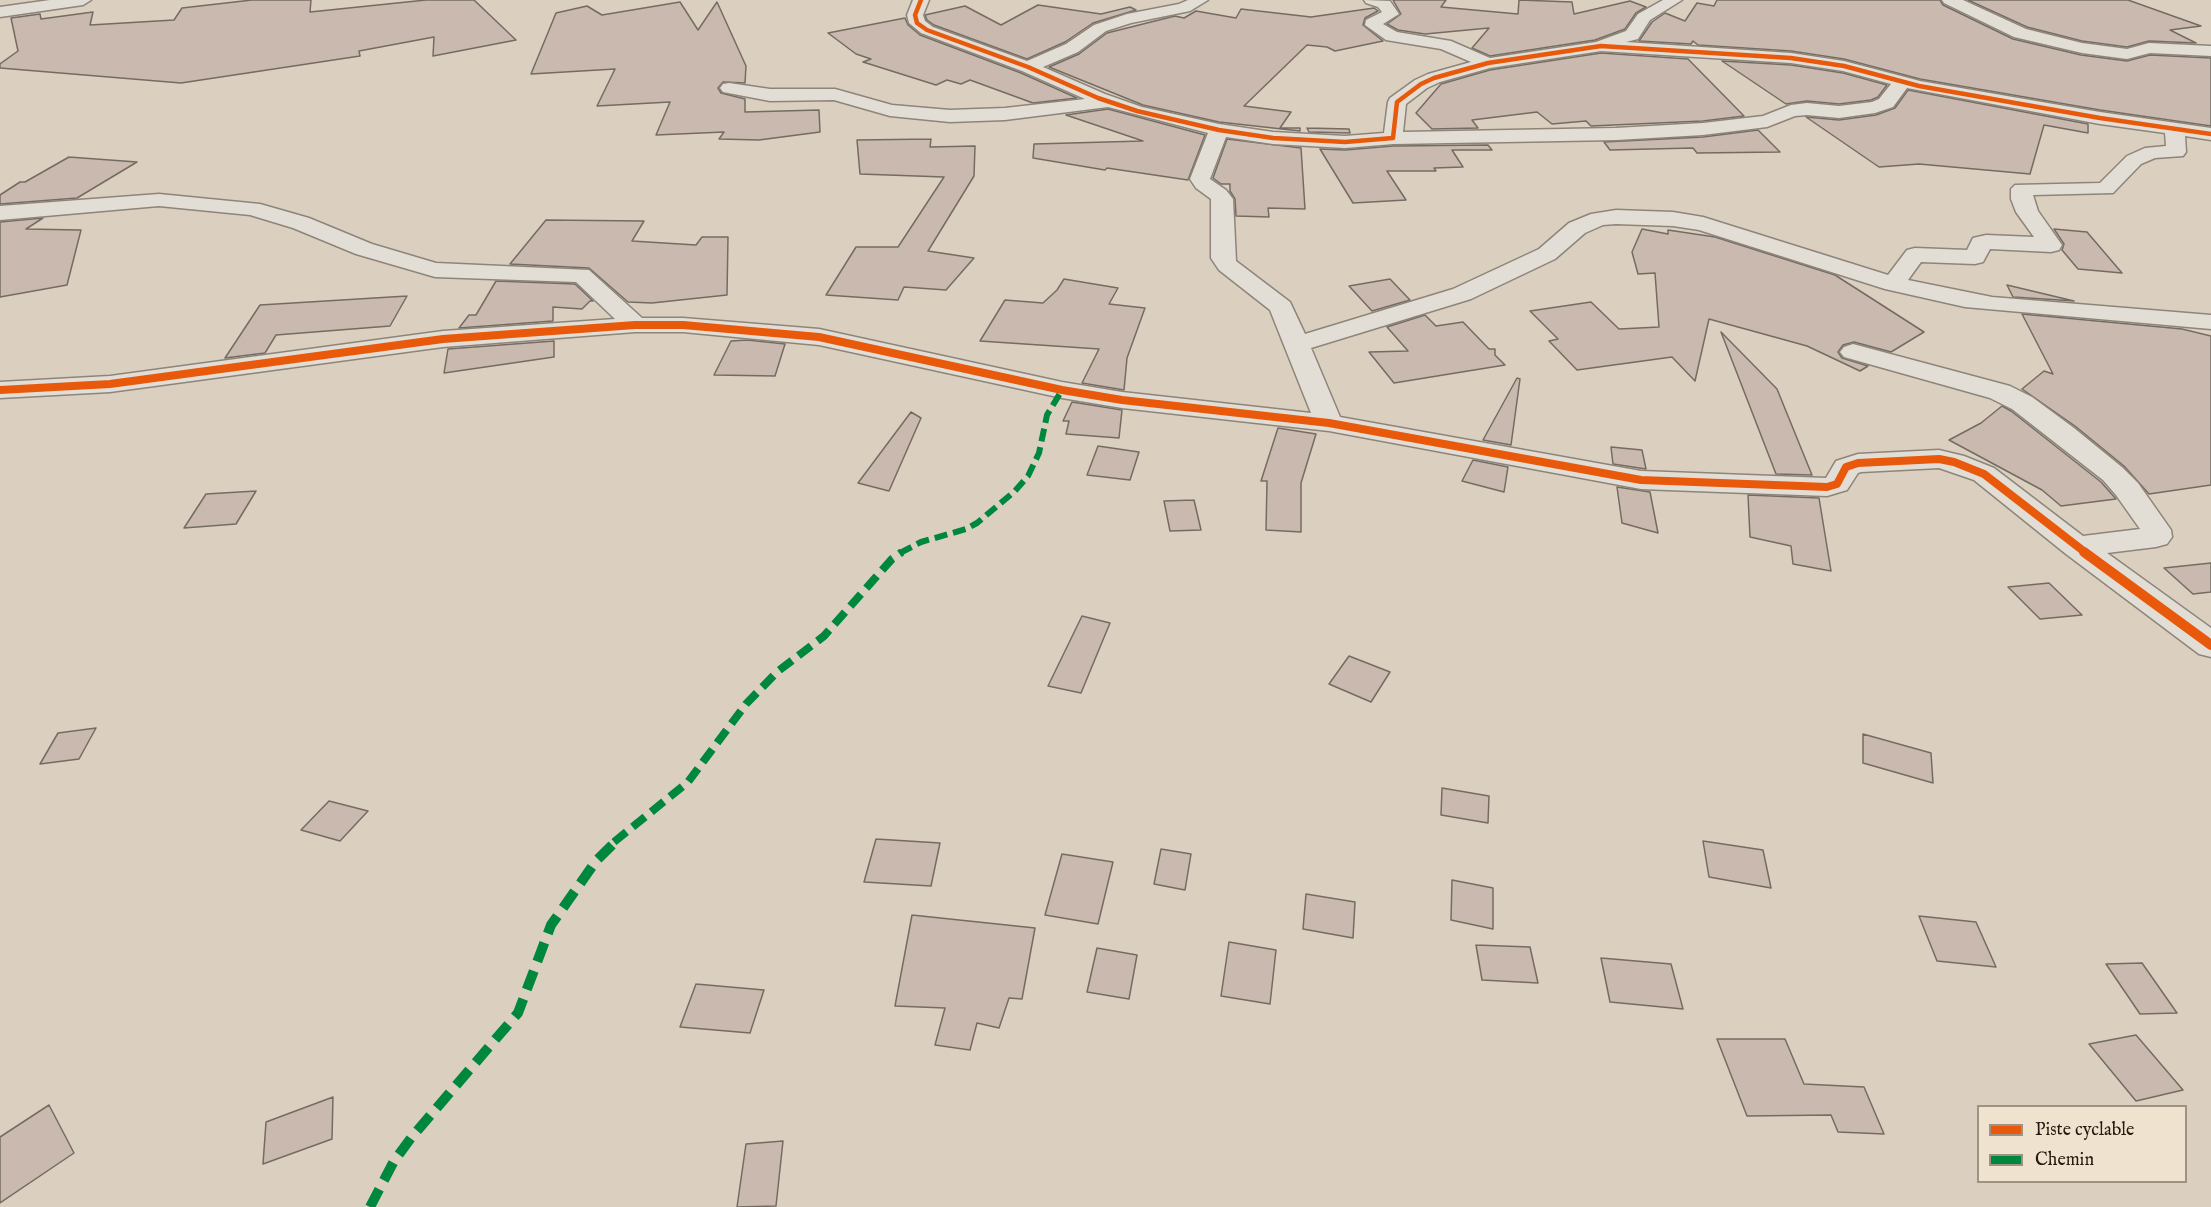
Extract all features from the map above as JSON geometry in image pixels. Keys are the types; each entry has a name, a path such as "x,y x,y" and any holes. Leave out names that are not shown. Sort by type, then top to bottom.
{"street":[{"path":"0,12 83,0"},
{"path":"921,0 915,15 917,23 927,30 1028,67 1109,102 1219,130 1320,142 1393,138 1635,134 1760,122 1791,111 1839,112 1875,107 1886,103 1902,82"},
{"path":"1028,67 1072,48 1100,28 1127,19 1184,8 1200,0"},
{"path":"1372,0 1384,4 1390,14 1372,23 1373,25 1392,36 1444,45 1488,63"},
{"path":"1393,138 1397,102 1434,78 1488,63 1589,47 1629,37 1644,18 1674,0"},
{"path":"1950,0 2020,33 2082,48 2127,54 2149,48 2211,51"},
{"path":"1589,47 1791,58 1844,66 1902,82 2211,134"},
{"path":"729,88 770,95 836,94 890,110 950,116 1028,112 1109,102"},
{"path":"1893,284 1915,255 1975,257 1981,243 1986,242 2051,245 2030,217 2022,199 2022,189 2106,189 2134,160 2152,152 2176,152 2175,129"},
{"path":"1219,130 1200,179 1203,184 1220,194 1222,199 1223,258 1227,265 1281,307 1329,423"},
{"path":"0,213 159,200 252,209 302,223 364,249 435,270 581,275 635,325"},
{"path":"1298,344 1456,297 1547,254 1576,228 1599,219 1616,217 1673,219 1703,224 1893,284 1992,304 2211,322"},
{"path":"0,390 110,384 443,339 635,325 683,325 819,337 1082,394 1329,423 1586,471 1662,481 1827,487 1837,484 1846,467 1858,463 1939,459 1954,462 1984,474 1998,483 2077,547 2211,645"},
{"path":"1853,352 2000,392 2022,403 2113,474 2127,489 2156,530 2156,537 2077,547"}],"building":[{"path":"252,0 311,0 310,12 426,0 474,0 516,40 433,56 434,37 359,51 360,56 181,83 0,68 0,64 18,51 11,18 40,14 41,19 93,12 90,25 174,20 182,8"},
{"path":"1393,0 1446,0 1441,7 1518,14 1519,0 1572,2 1574,14 1630,1 1646,7 1636,13 1625,29 1595,40 1490,56 1472,48 1489,28 1425,34 1398,30 1387,24 1401,14"},
{"path":"1717,0 1940,0 1943,5 2013,39 2081,55 2127,61 2150,55 2211,58 2211,126 2100,110 1920,79 1844,59 1791,51 1698,45 1693,41 1691,44 1639,41 1652,22 1665,13 1685,21 1697,3 1714,6"},
{"path":"1968,0 2128,0 2201,26 2170,30 2196,43 2149,41 2127,47 2082,41 2027,27"},
{"path":"680,2 698,30 717,2 746,66 745,83 723,82 718,88 721,93 745,99 745,112 819,110 820,132 759,140 719,139 724,132 656,135 670,102 597,106 615,69 531,74 556,13 587,6 602,15"},
{"path":"1038,5 1101,14 1130,7 1136,10 1093,23 1065,42 1027,59 934,25 927,20 925,15 965,6 1001,25"},
{"path":"1374,8 1378,11 1365,18 1363,25 1383,41 1335,51 1327,47 1307,45 1244,106 1291,112 1280,128 1300,128 1300,131 1219,122 1143,105 1049,67 1079,54 1107,33 1175,16 1184,18 1196,11 1236,18 1241,9 1311,17"},
{"path":"905,18 908,25 920,35 1021,73 1077,98 1033,103 970,80 961,84 947,80 936,85 863,62 871,59 856,54 828,33"},
{"path":"1601,53 1688,59 1744,116 1703,121 1591,126 1586,121 1552,124 1537,112 1472,120 1478,128 1432,129 1416,113 1441,84 1490,70"},
{"path":"1722,61 1791,65 1843,73 1887,85 1878,97 1871,100 1839,104 1807,101 1786,104"},
{"path":"1908,90 2088,124 2088,133 2044,125 2030,174 1919,164 1879,167 1806,117 1839,120 1876,115 1895,108"},
{"path":"1108,109 1205,135 1188,180 1033,158 1034,144 1143,141 1066,115"},
{"path":"1307,128 1349,129 1350,133 1309,132"},
{"path":"1758,130 1780,152 1697,153 1693,148 1610,150 1604,142 1703,137"},
{"path":"931,139 930,147 975,146 974,176 928,251 974,258 946,290 904,287 898,300 826,295 856,247 898,247 944,177 860,174 857,140"},
{"path":"1227,139 1301,148 1305,209 1268,208 1269,217 1236,216 1235,199 1230,191 1230,184 1221,184 1213,178"},
{"path":"1488,145 1492,150 1452,150 1463,167 1434,168 1436,171 1387,171 1406,200 1353,203 1320,149 1345,150 1393,146"},
{"path":"69,157 137,162 77,198 0,204 0,195"},
{"path":"43,218 26,229 81,230 67,285 0,297 0,222"},
{"path":"546,220 644,221 632,241 696,245 702,237 728,237 727,295 652,303 628,302 589,268 510,264"},
{"path":"1642,229 1668,234 1668,230 1715,237 1835,275 1924,332 1891,352 1854,342 1843,345 1838,352 1842,358 1868,366 1860,371 1807,346 1709,319 1695,381 1672,357 1577,370 1549,341 1558,339 1530,311 1591,302 1619,329 1659,327 1655,273 1638,274 1632,252"},
{"path":"2054,229 2087,232 2122,273 2078,269 2062,250 2064,244"},
{"path":"1064,279 1118,288 1109,304 1145,308 1127,358 1124,390 1082,383 1099,349 980,341 1005,300 1043,303 1057,290"},
{"path":"1390,279 1410,300 1372,311 1349,286"},
{"path":"496,281 575,284 593,301 582,309 553,307 553,321 459,328 469,315 476,315"},
{"path":"2007,285 2074,301 2013,297"},
{"path":"407,296 390,326 276,335 265,353 225,358 260,305"},
{"path":"2022,314 2182,329 2211,336 2211,485 2149,494 2124,466 2075,426 2022,389 2044,371 2053,374"},
{"path":"1425,315 1436,326 1463,322 1489,349 1495,349 1495,355 1505,365 1394,383 1369,352 1408,351 1387,327"},
{"path":"1721,332 1777,389 1812,475 1776,474"},
{"path":"747,340 785,344 775,376 714,375 731,341"},
{"path":"554,341 554,357 444,373 448,349"},
{"path":"1517,378 1520,379 1511,445 1483,440"},
{"path":"1072,402 1122,410 1119,438 1066,434 1069,421 1063,421"},
{"path":"2002,406 2101,482 2116,499 2061,506 2042,490 1949,440 1981,423"},
{"path":"911,412 921,418 889,491 858,483"},
{"path":"1278,428 1316,434 1301,483 1301,532 1266,530 1267,481 1261,481"},
{"path":"1098,446 1139,452 1130,480 1087,475"},
{"path":"1611,447 1642,450 1646,469 1613,464"},
{"path":"1473,460 1508,467 1504,492 1462,481"},
{"path":"1617,487 1650,492 1658,533 1622,523"},
{"path":"256,491 236,524 184,528 206,494"},
{"path":"1748,495 1819,498 1831,571 1793,564 1791,546 1750,537"},
{"path":"1194,500 1201,530 1170,531 1164,501"},
{"path":"2211,563 2211,592 2193,594 2164,568"},
{"path":"2049,583 2082,615 2040,619 2008,587"},
{"path":"1082,616 1110,623 1081,693 1048,686"},
{"path":"1349,656 1390,672 1371,702 1329,684"},
{"path":"96,728 79,759 40,764 58,733"},
{"path":"1863,734 1931,753 1933,783 1863,763"},
{"path":"1442,788 1489,796 1488,823 1441,815"},
{"path":"329,801 368,811 340,841 301,830"},
{"path":"876,839 940,843 931,886 864,882"},
{"path":"1703,841 1763,850 1771,888 1709,877"},
{"path":"1161,849 1191,854 1185,890 1154,884"},
{"path":"1062,854 1113,862 1098,924 1045,915"},
{"path":"1452,880 1493,888 1493,929 1451,920"},
{"path":"1306,894 1355,902 1353,938 1303,929"},
{"path":"912,915 1035,928 1022,999 1009,998 999,1028 977,1023 970,1050 935,1045 945,1008 895,1006"},
{"path":"1919,916 1976,922 1996,967 1937,961"},
{"path":"1229,942 1276,950 1270,1004 1221,996"},
{"path":"1476,945 1530,947 1538,983 1482,980"},
{"path":"1097,948 1137,955 1129,999 1087,992"},
{"path":"1601,958 1671,964 1683,1009 1610,1002"},
{"path":"2142,963 2177,1013 2140,1014 2106,964"},
{"path":"696,984 764,990 750,1033 680,1027"},
{"path":"2136,1035 2183,1090 2136,1101 2089,1044"},
{"path":"1717,1039 1785,1039 1804,1084 1864,1087 1884,1134 1838,1132 1831,1115 1747,1116"},
{"path":"333,1097 332,1139 263,1164 266,1122"},
{"path":"49,1105 74,1153 0,1203 0,1137"},
{"path":"783,1141 776,1206 737,1207 746,1144"}],"marked path":[{"path":"370,1207 394,1161 411,1138 518,1013 551,925 596,861 613,843 688,782 746,704 777,672 824,636 892,559 921,542 966,529 977,523 1015,491 1028,476 1039,453 1047,415 1062,390"}],"cycle path":[{"path":"921,0 915,15 917,23 927,30 1028,67 1098,98 1137,111 1219,130 1273,138 1345,142 1393,138 1397,102 1421,84 1434,78 1488,63 1601,46 1791,58 1844,66 1919,86 2100,118 2211,134"},
{"path":"0,390 110,384 443,339 635,325 683,325 819,337 1062,390 1122,400 1329,423 1641,480 1827,487 1837,484 1846,467 1858,463 1939,459 1954,462 1984,474 2077,547 2211,645"}]}
